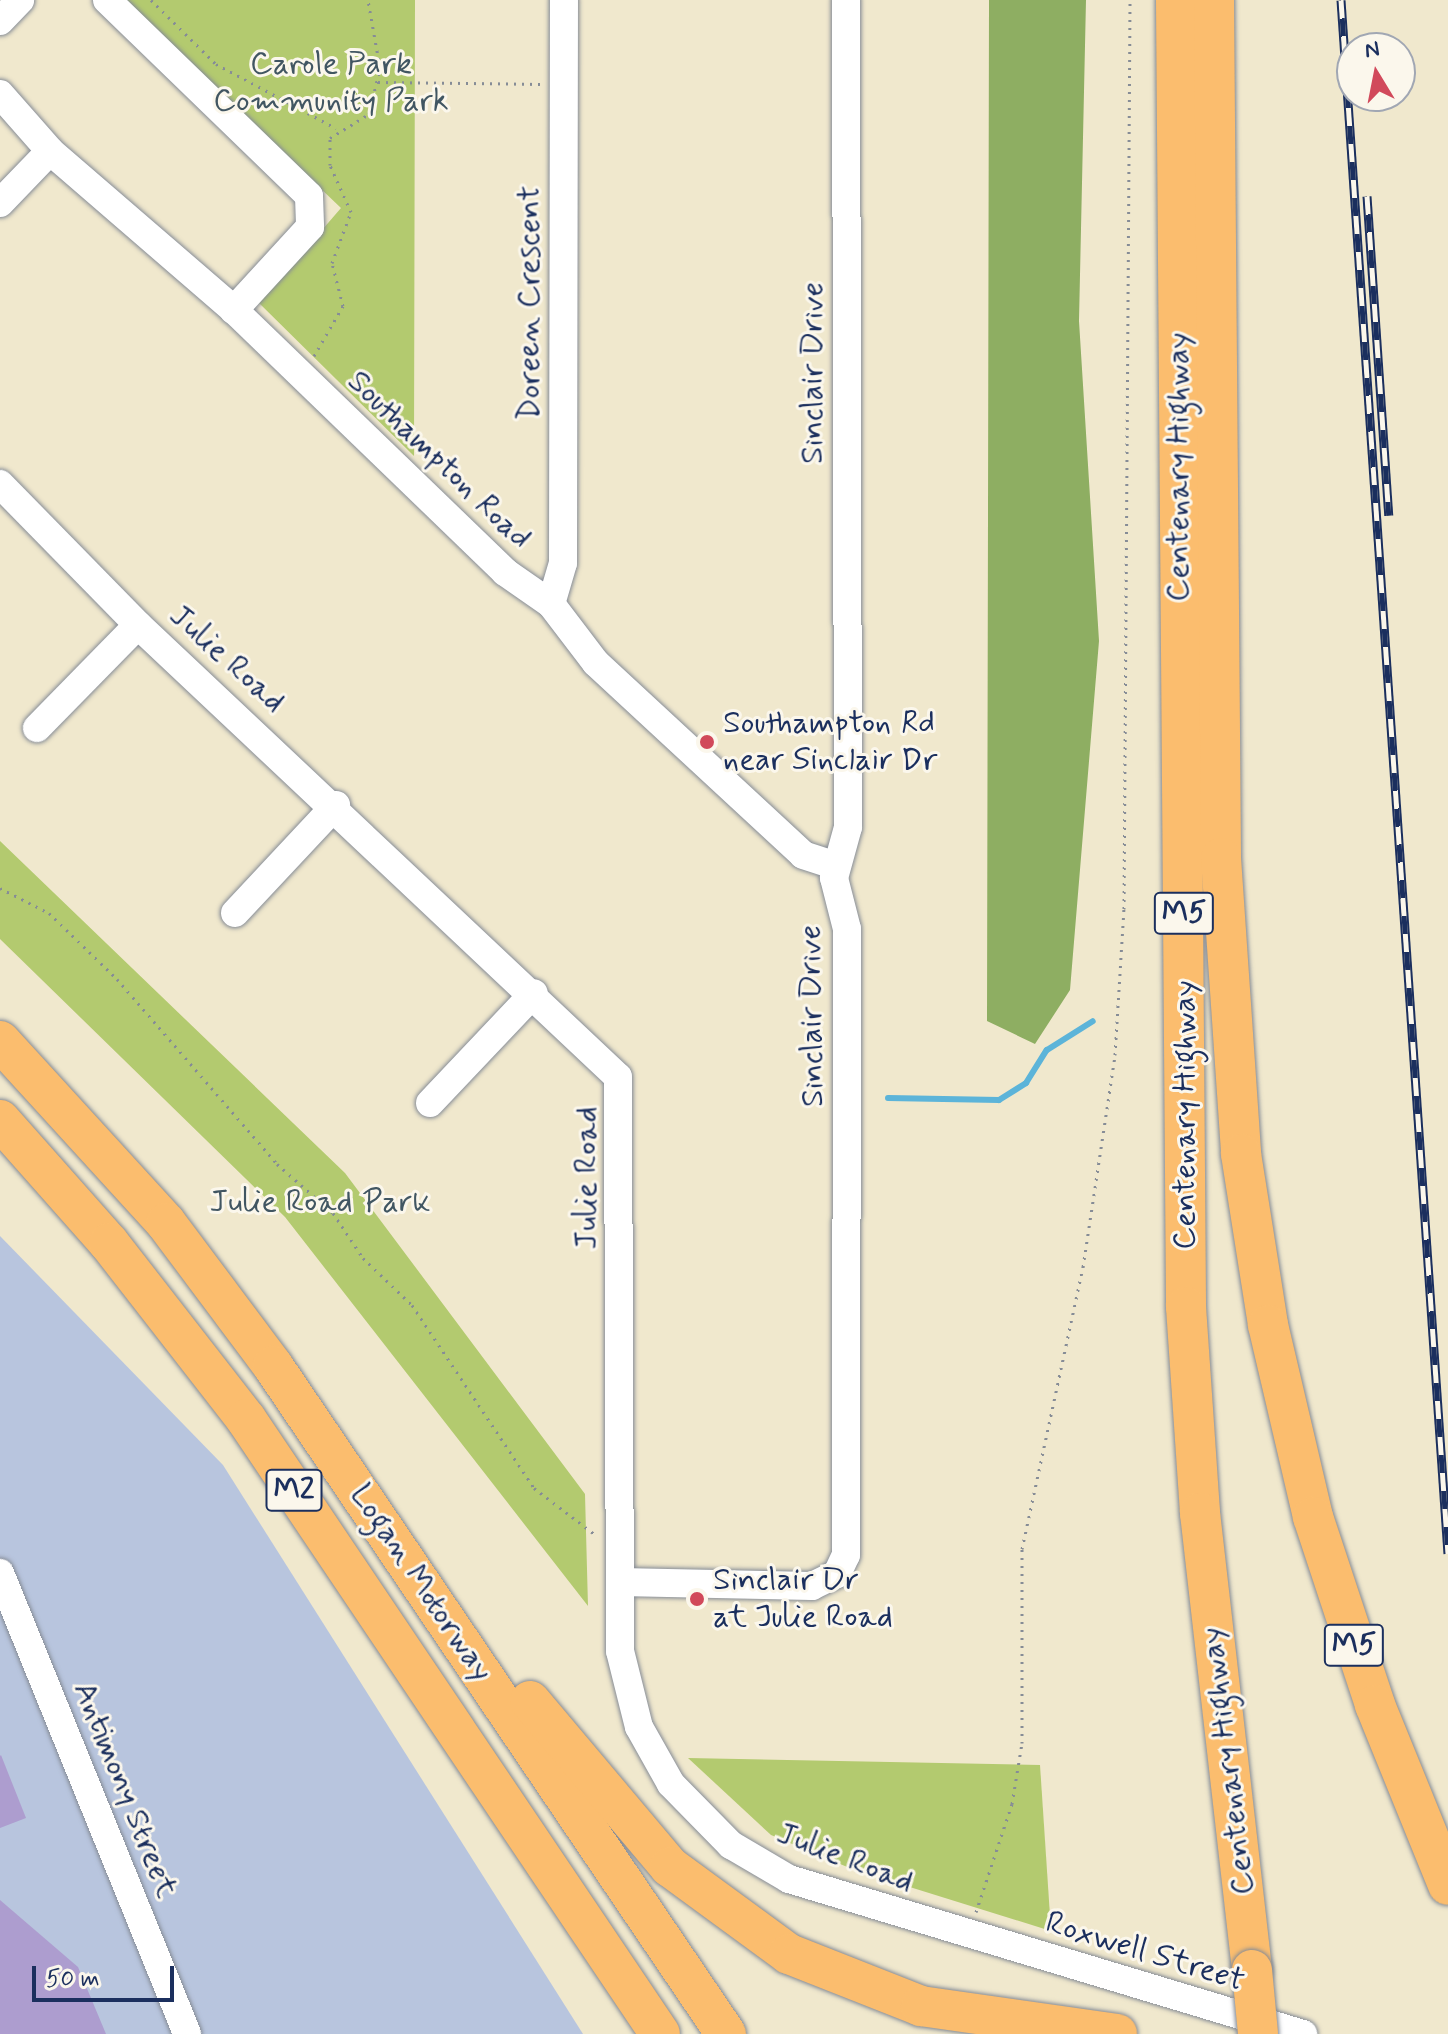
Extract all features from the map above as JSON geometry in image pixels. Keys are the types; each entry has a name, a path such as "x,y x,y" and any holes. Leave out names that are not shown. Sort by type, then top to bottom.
{"highway":[{"name":"Centenary Highway","path":"1176,0 1186,1307 1200,1513 1258,2034"},
{"name":"Centenary Highway","path":"1214,0 1221,872 1241,1154 1268,1325 1313,1517 1375,1705 1448,1885"},
{"name":"Logan Motorway","path":"0,1041 166,1223 438,1609 726,2034"},
{"name":"Logan Motorway","path":"0,1120 109,1243 246,1419 649,2025"},
{"path":"438,1609 471,1625 640,1837 755,1934 822,1972 921,2006 1117,2034"}],"street":[{"path":"0,21 20,0"},
{"path":"107,0 309,196 310,227 234,310"},
{"name":"Doreen Crescent","path":"551,604 563,563 564,0"},
{"name":"Sinclair Drive","path":"620,1582 812,1586 844,1563 847,929 834,865 848,827 846,0"},
{"name":"Southampton Road","path":"0,94 50,151 90,178 234,310 505,572 551,604 596,663 781,835 803,855 834,865"},
{"path":"0,203 50,151"},
{"name":"Julie Road","path":"0,484 138,625 607,1059 622,1098 620,1651 630,1702 649,1748 699,1816 789,1879 970,1929"},
{"path":"37,728 138,625"},
{"path":"235,913 336,805"},
{"path":"430,1103 534,993"},
{"name":"Antimony Street","path":"0,1573 187,2034"},
{"name":"Roxwell Street","path":"970,1929 1303,2034"}],"path":[{"path":"151,0 216,64 336,128"},
{"path":"336,128 369,114 378,82 368,0"},
{"path":"970,1929 1019,1758 1022,1549 1089,1237 1115,1055 1124,909 1130,0"},
{"path":"378,82 564,84"},
{"path":"311,359 343,306 332,263 351,202 330,165 336,128"},
{"path":"0,888 49,913 117,979 412,1305 534,1488 600,1538"}],"shaded area":[{"path":"0,1236 223,1465 583,2034 0,2034"}],"green space":[{"name":"Carole Park Community Park","path":"123,0 415,0 414,456 259,303 341,208"},
{"path":"989,0 1086,0 1079,321 1099,641 1070,990 1035,1044 987,1021"},
{"name":"Julie Road Park","path":"0,841 345,1173 585,1494 588,1606 285,1217 0,939"},
{"path":"688,1758 1040,1765 1051,1931 852,1869 771,1835"}],"building":[{"path":"0,1756 26,1818 0,1828"},
{"path":"0,1900 78,1967 106,2034 0,2034"}],"waterway":[{"path":"888,1098 999,1100 1026,1083 1047,1050 1093,1021"}],"railway":[{"path":"1341,0 1448,1553"},
{"path":"1367,196 1389,515"}],"place":[{"name":"Southampton Rd near Sinclair Dr","path":"707,742"},
{"name":"Sinclair Dr at Julie Road","path":"697,1599"}]}
